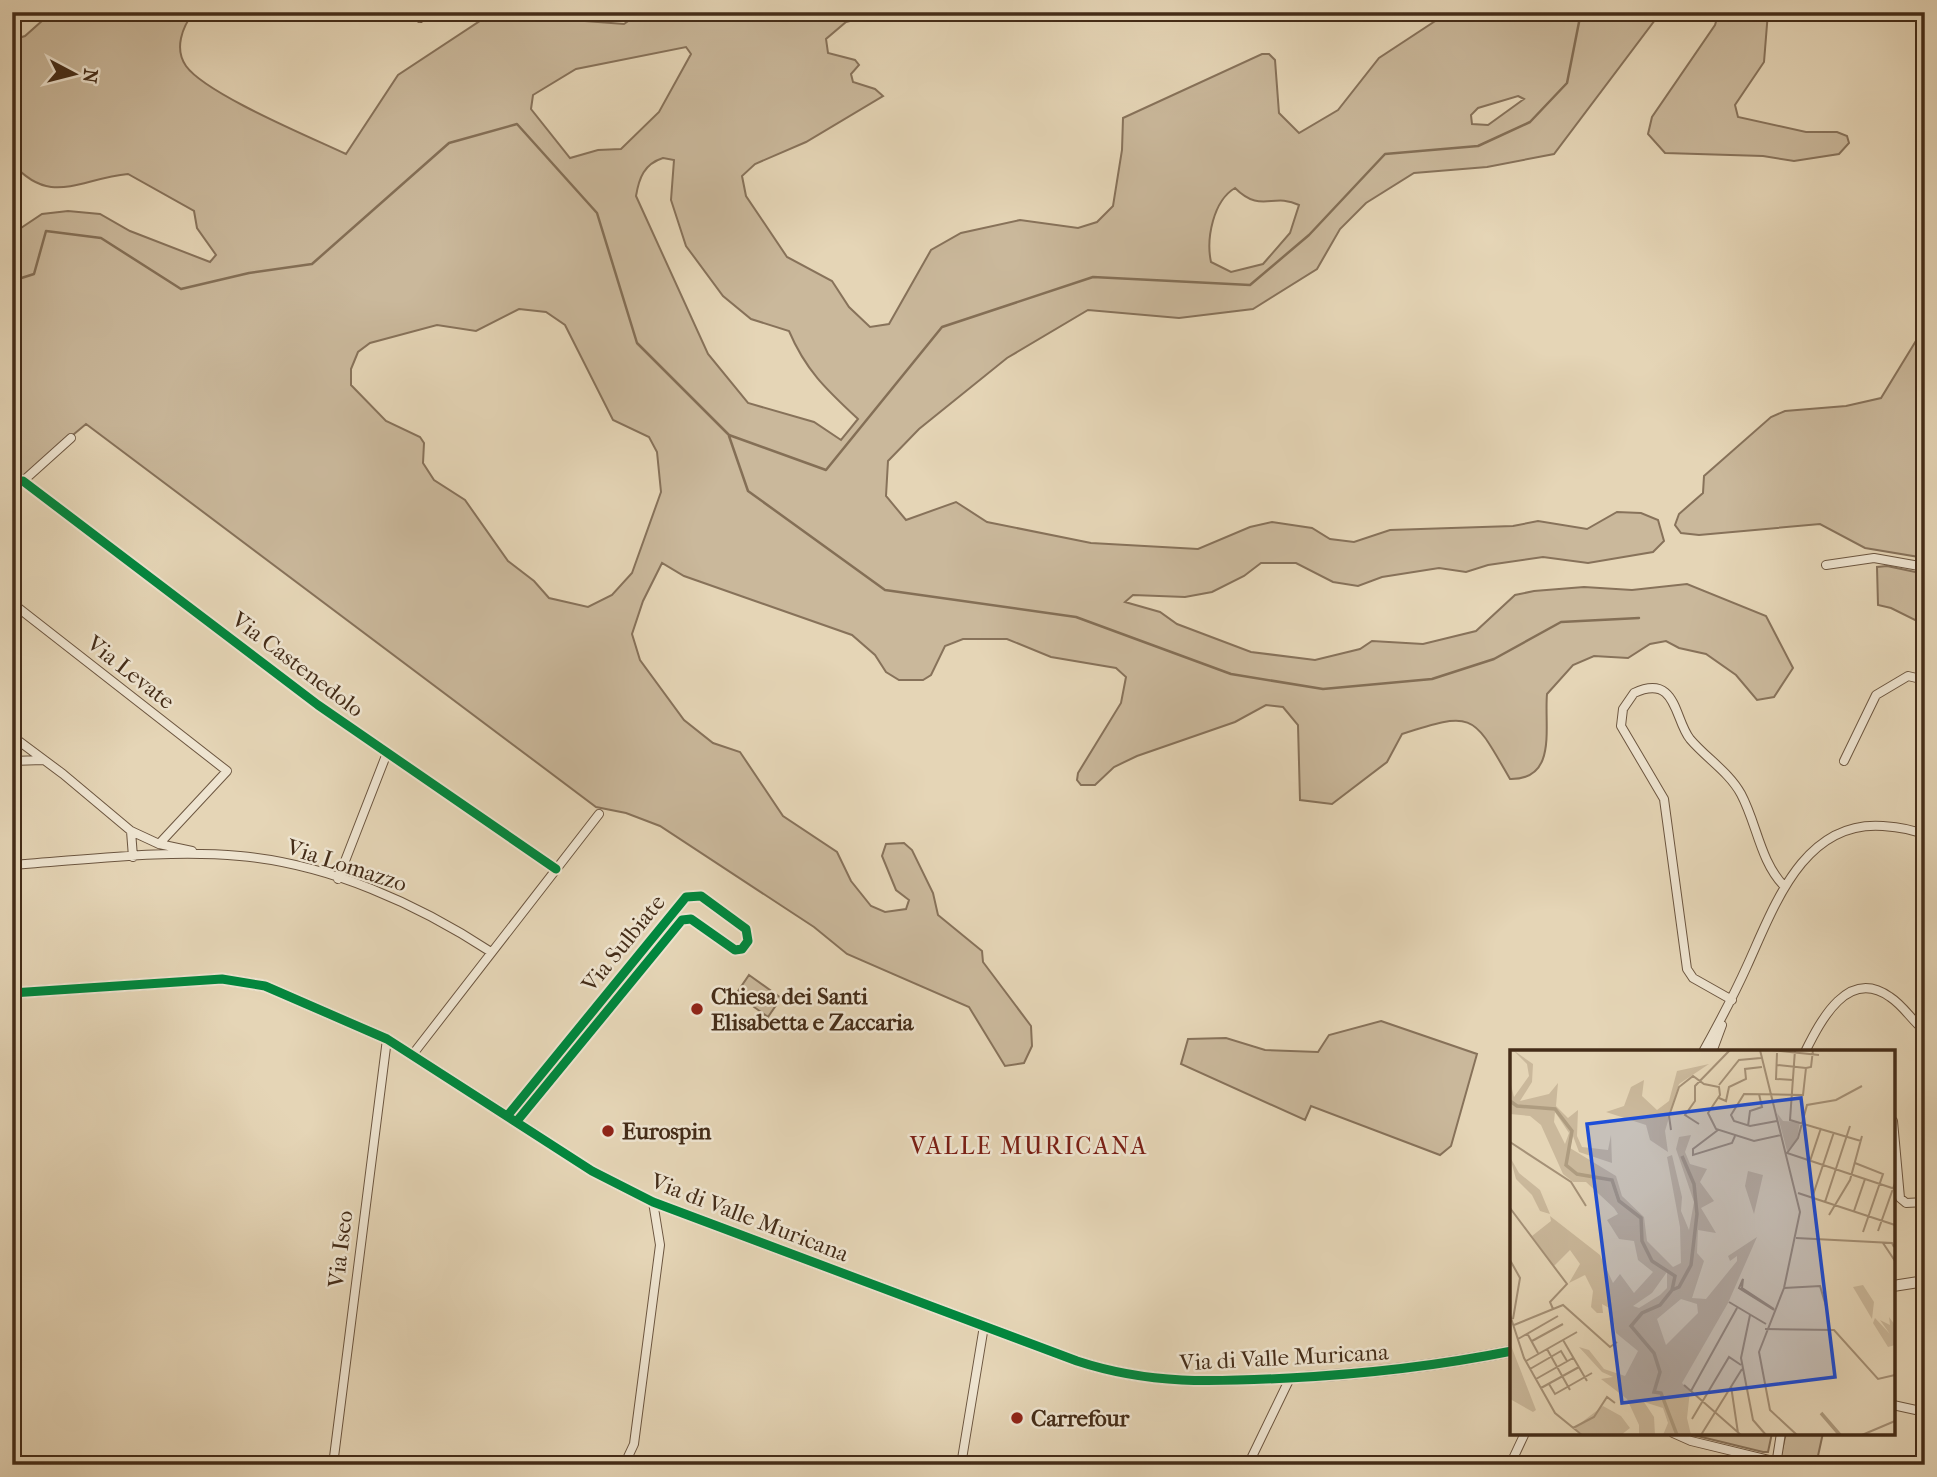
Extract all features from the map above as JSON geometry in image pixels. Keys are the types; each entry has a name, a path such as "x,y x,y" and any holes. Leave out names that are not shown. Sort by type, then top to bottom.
{"street":[{"path":"12,491 71,438"},
{"name":"Via Castenedolo","path":"23,481 318,705 556,869"},
{"path":"1826,565 1874,558 1925,567"},
{"name":"Via Levate","path":"12,603 227,771 159,844"},
{"path":"1844,761 1876,695 1908,677 1925,680"},
{"path":"1731,1000 1693,978 1687,969 1664,799 1621,726 1623,709 1631,696 1651,689 1664,693 1673,700 1689,737 1740,791 1768,863 1784,886"},
{"path":"12,736 131,831 159,844 206,854"},
{"path":"338,879 387,753"},
{"path":"12,761 43,760"},
{"path":"413,1054 599,814"},
{"path":"1704,1050 1731,1000 1784,886 1803,861 1841,832 1880,826 1925,835"},
{"path":"131,831 133,857"},
{"name":"Via Lomazzo","path":"12,865 206,854 264,859 338,879 432,915 491,952"},
{"name":"Via Sulbiate","path":"508,1115 686,897 701,896 746,929 748,941 741,949 735,950 691,919 682,920 517,1121"},
{"name":"Via di Valle Muricana","path":"12,993 222,979 244,980 310,1003 387,1039 592,1171 653,1202 1106,1371 1153,1380 1231,1381 1402,1371 1510,1351"},
{"path":"1806,1050 1835,1003 1848,992 1857,989 1872,989 1887,995 1925,1031"},
{"path":"1713,1050 1731,1000"},
{"name":"Via Iseo","path":"332,1465 387,1039"},
{"path":"1895,1143 1900,1198 1906,1203 1925,1202"},
{"path":"615,1465 627,1459 634,1444 660,1245 653,1202"},
{"path":"1895,1286 1925,1281"},
{"path":"961,1465 984,1326"},
{"path":"1248,1465 1290,1378"},
{"path":"1895,1405 1925,1412"},
{"path":"1510,1465 1524,1435"},
{"path":"1678,1435 1691,1441 1790,1465"},
{"path":"1777,1463 1781,1435"}],"shaded area":[{"path":"52,12 194,12 183,31 180,52 186,66 197,77 236,102 346,154 398,75 483,19 504,12 567,12 585,21 624,24 641,12 886,12 846,22 826,39 828,53 855,60 859,65 851,74 853,82 875,89 883,96 806,142 755,164 742,176 746,196 787,257 832,281 849,307 870,327 889,324 931,250 961,233 1020,220 1078,228 1097,222 1113,206 1122,150 1123,118 1262,54 1269,54 1275,60 1279,113 1299,133 1338,110 1379,58 1449,12 1661,12 1554,154 1487,167 1414,173 1366,203 1340,229 1317,269 1253,309 1179,318 1088,310 1007,358 919,429 888,461 886,496 906,520 956,502 987,522 1091,543 1198,549 1250,527 1272,522 1312,528 1330,539 1354,542 1390,530 1513,526 1538,521 1587,529 1617,512 1641,513 1658,520 1664,541 1653,552 1588,563 1543,557 1488,565 1466,572 1439,568 1382,577 1358,586 1333,582 1296,563 1261,563 1244,576 1212,592 1185,597 1133,595 1125,602 1160,612 1177,624 1251,652 1315,660 1360,649 1372,641 1423,644 1476,631 1515,595 1534,591 1584,587 1632,590 1687,584 1766,616 1793,668 1774,697 1757,700 1736,675 1706,654 1679,648 1666,641 1650,644 1628,658 1594,656 1573,665 1547,694 1547,736 1542,761 1536,771 1525,777 1510,779 1479,730 1458,721 1444,722 1402,734 1387,762 1332,804 1300,800 1298,725 1283,707 1266,705 1235,722 1137,756 1114,767 1095,785 1081,785 1077,780 1078,773 1121,703 1126,677 1116,668 1051,657 1007,639 963,639 945,646 931,675 923,680 899,680 886,672 875,655 852,635 684,576 662,563 643,601 632,634 640,660 684,720 713,743 740,752 783,816 837,852 851,881 871,906 885,912 906,909 909,900 896,890 882,856 886,844 904,843 912,850 933,893 938,915 982,951 983,962 1031,1026 1032,1046 1024,1063 1005,1066 969,1007 847,954 814,927 660,826 626,813 596,807 86,424 24,476 12,473 12,234 42,214 68,211 100,214 130,231 210,262 216,255 197,228 194,211 128,174 66,187 53,187 40,184 26,176 12,163 12,40 25,36","holes":["686,47 691,54 659,112 621,149 598,150 570,158 531,109 533,95 576,69","1518,96 1524,99 1488,125 1472,124 1471,115 1478,108","663,158 674,160 671,200 686,246 723,296 751,319 789,331 810,369 858,419 841,440 814,422 748,403 708,354 636,196 641,178 651,164","1235,188 1252,200 1282,201 1299,205 1290,233 1263,264 1231,272 1211,262 1213,221 1227,194","519,309 546,312 565,325 613,420 649,437 657,452 661,492 632,573 612,595 588,607 549,598 534,581 508,561 465,500 434,480 423,463 424,443 420,437 386,421 351,385 351,369 358,352 370,343 437,325 476,331"]},
{"path":"1719,12 1768,12 1764,62 1735,105 1738,117 1806,132 1837,132 1847,136 1849,143 1839,154 1794,161 1763,156 1665,153 1648,134 1652,117 1715,25"},
{"path":"1925,326 1925,558 1865,548 1820,524 1699,535 1681,533 1675,525 1679,514 1703,493 1704,476 1771,417 1785,411 1846,406 1881,398"},
{"path":"1887,566 1925,574 1925,625 1891,608 1878,605 1877,567"},
{"path":"749,975 781,998 768,1017 736,994"},
{"path":"1381,1021 1477,1054 1451,1146 1440,1155 1311,1106 1305,1120 1181,1064 1188,1039 1226,1038 1265,1050 1318,1052 1329,1035"},
{"path":"1693,1435 1772,1435 1768,1452"},
{"path":"1786,1435 1823,1435 1816,1465 1780,1458"}],"waterway":[{"path":"12,281 34,274 46,231 101,238 181,289 249,273 312,264 449,143 517,124 597,213 637,343 729,435 826,470 942,327 1093,277 1250,285 1309,235 1385,154 1478,146 1530,122 1567,83 1581,12"},
{"path":"729,436 748,491 885,590 1076,617 1231,674 1323,689 1432,679 1494,659 1561,622 1639,618"}],"cycle path":[{"path":"23,481 318,705 556,869"},
{"path":"508,1115 686,897 701,896 746,929 748,941 742,949 735,950 691,919 682,920 517,1121"},
{"path":"12,993 222,979 265,986 387,1039 592,1171 653,1202 1104,1369 1182,1380 1261,1379 1401,1369 1510,1351"}],"place":[{"name":"Chiesa dei Santi Elisabetta e Zaccaria","path":"697,1009"},
{"name":"Eurospin","path":"608,1131"},
{"name":"Carrefour","path":"1017,1418"}],"district":[{"name":"VALLE MURICANA","path":"1029,1146"}]}
